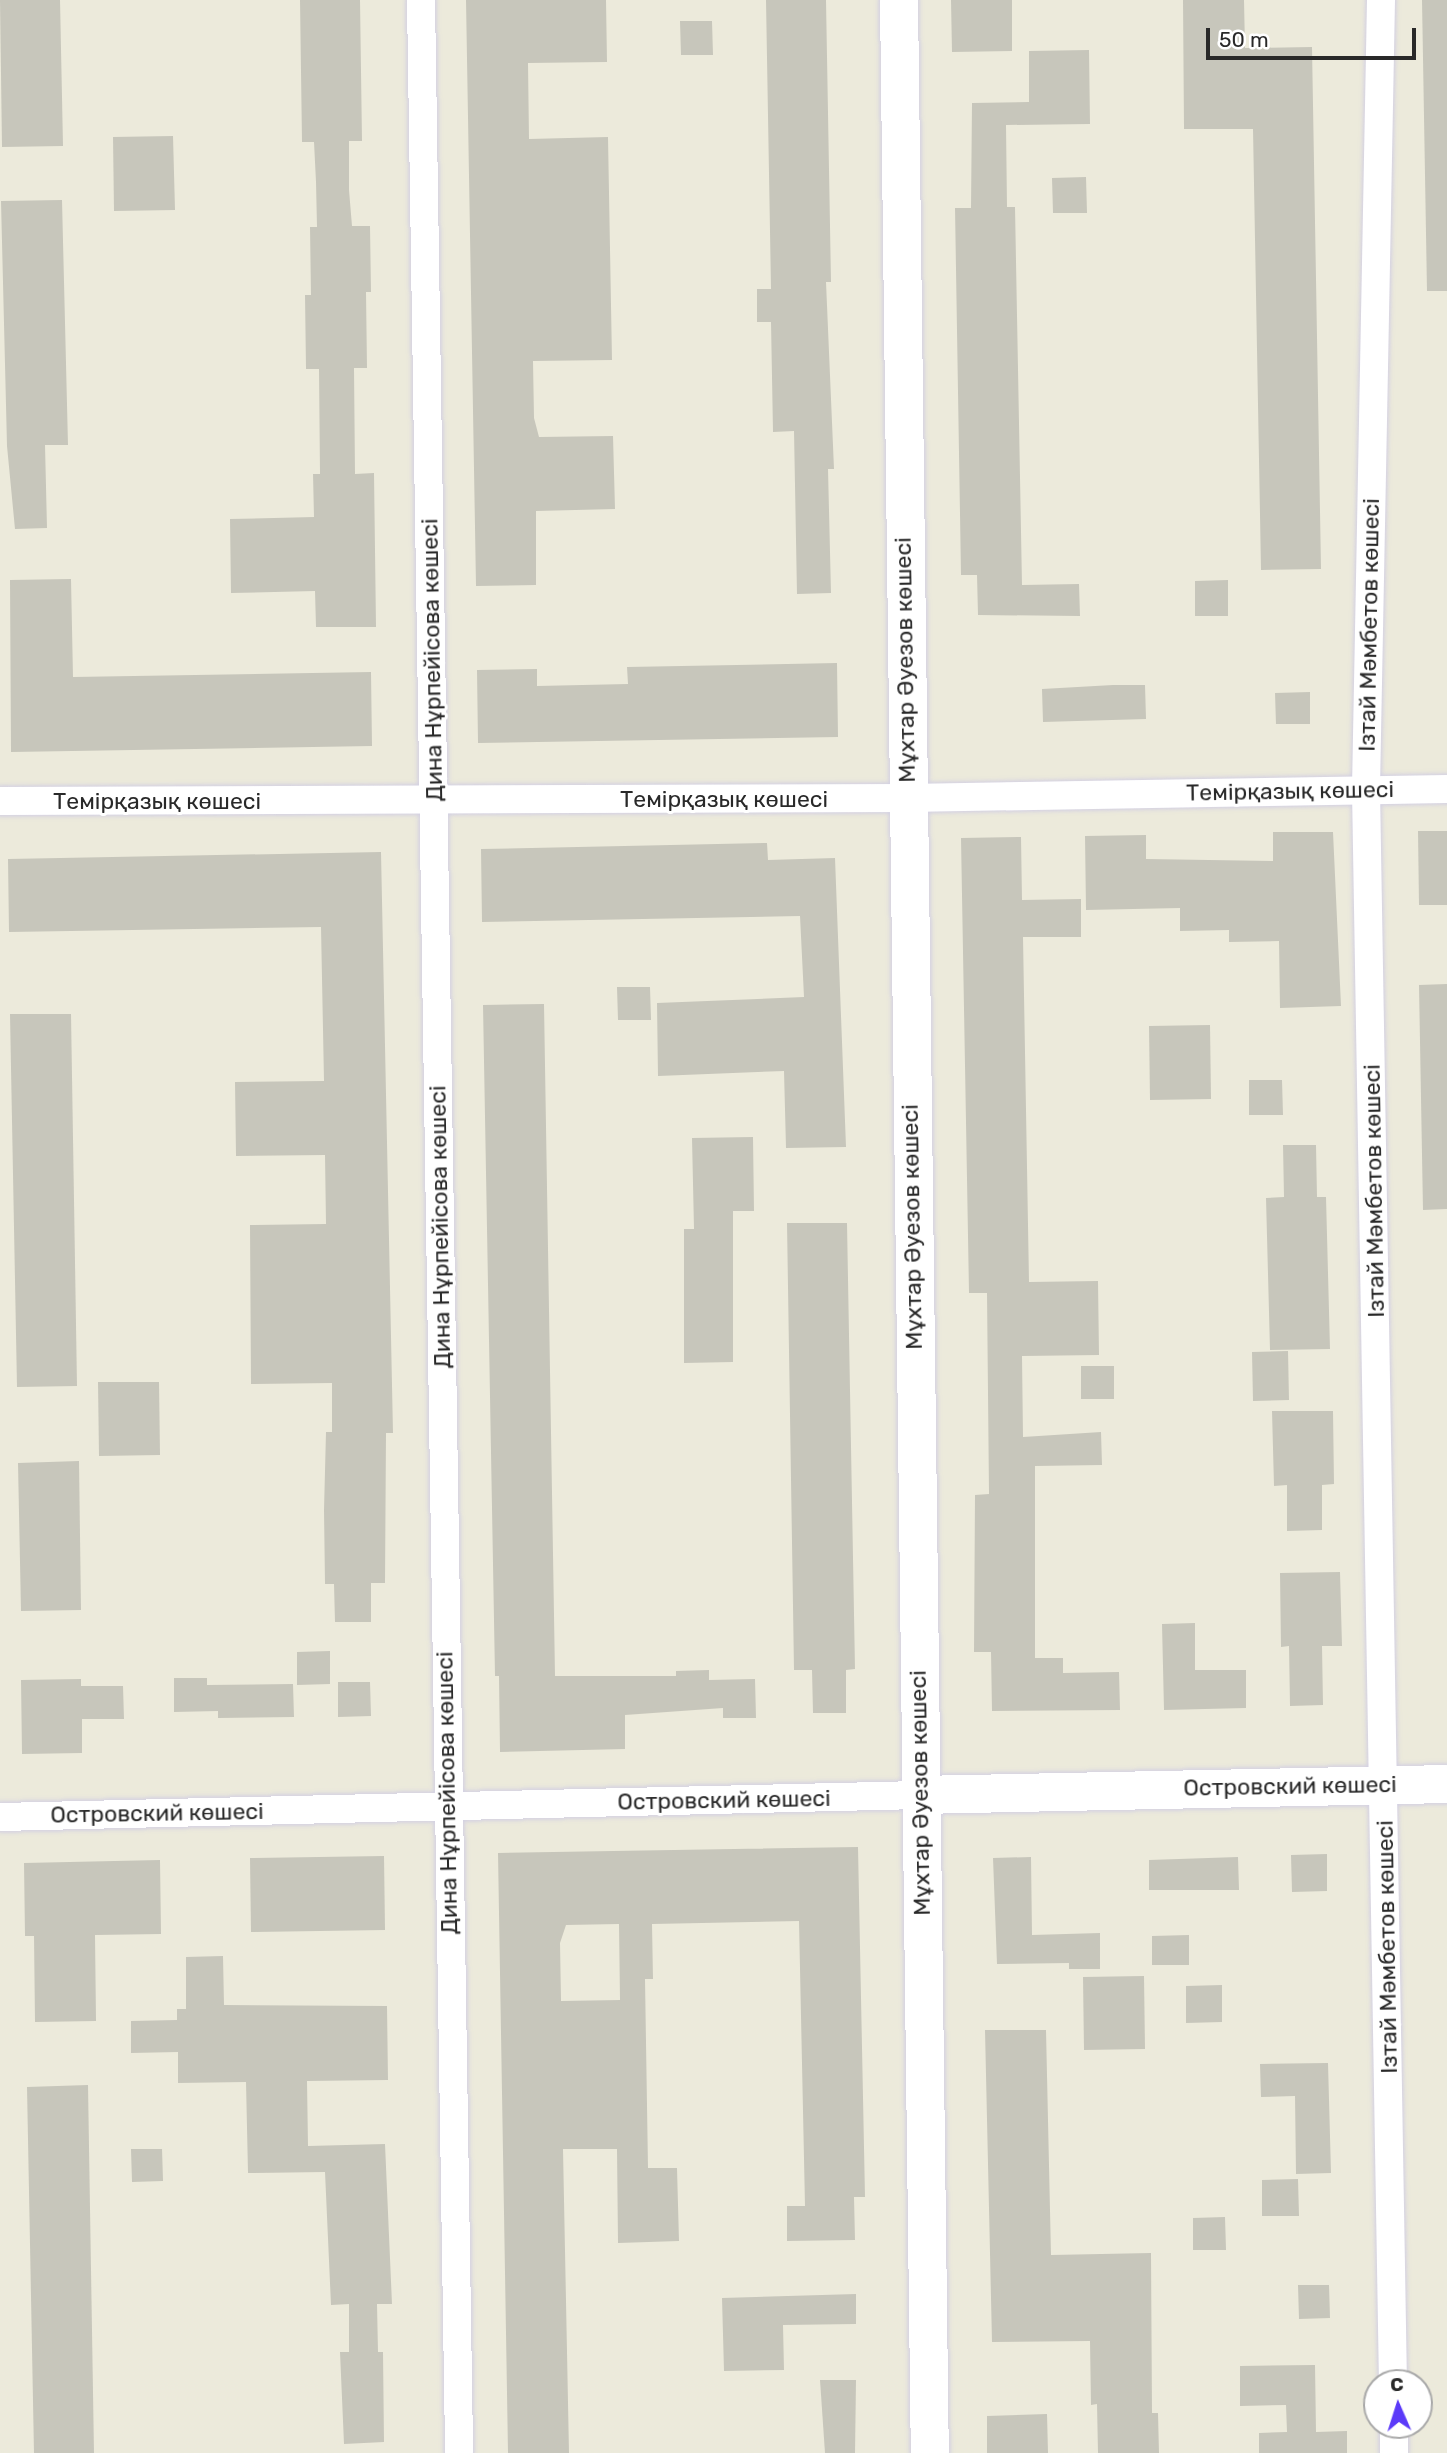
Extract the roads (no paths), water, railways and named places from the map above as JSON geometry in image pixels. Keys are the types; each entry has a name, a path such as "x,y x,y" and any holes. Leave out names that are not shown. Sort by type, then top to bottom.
{"street":[{"name":"Дина Нұрпейісова көшесі","path":"421,0 459,2453"},
{"name":"Мұхтар Әуезов көшесі","path":"899,0 919,1795 930,2453"},
{"name":"Ізтай Мәмбетов көшесі","path":"1381,0 1366,790 1393,2369"},
{"name":"Темірқазық көшесі","path":"0,801 907,798 1447,789"},
{"name":"Островский көшесі","path":"0,1817 1384,1783 1447,1784"}]}
